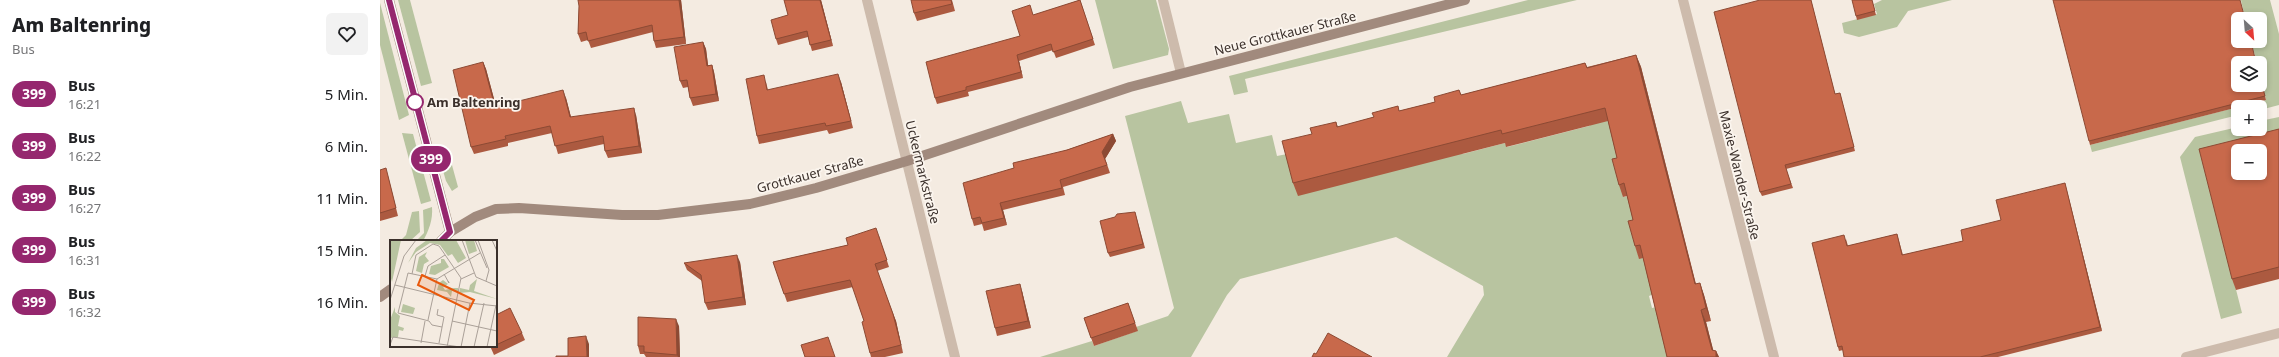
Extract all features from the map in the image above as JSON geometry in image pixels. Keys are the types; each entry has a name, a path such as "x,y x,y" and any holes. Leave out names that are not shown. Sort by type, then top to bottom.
{"street":[{"path":"389,0 450,232"},
{"name":"Uckermarkstraße","path":"866,0 954,354"},
{"path":"1163,0 1181,73"},
{"name":"Neue Grottkauer Straße","path":"1181,73 1465,0"},
{"name":"Maxie-Wander-Straße","path":"1683,0 1774,357"},
{"name":"Grottkauer Straße","path":"442,240 450,232 475,217 496,209 519,208 622,215 658,215 750,204 816,188 907,161 1130,87 1181,73"},
{"path":"380,297 390,289"},
{"path":"2186,357 2279,334"}],"green space":[{"path":"398,0 410,0 432,83 421,86"},
{"path":"1095,0 1156,0 1169,49 1168,55 1113,69"},
{"path":"1528,0 1577,0 1245,79 1248,92 1234,95 1229,76"},
{"path":"1882,0 1952,0 1908,11 1897,27 1859,37 1844,33 1842,23 1877,14 1874,4"},
{"path":"2241,0 2270,0 2279,34 2279,105 2267,108 2267,100 2264,92 2267,92 2267,56 2255,56 2253,48 2267,48 2267,12 2244,12"},
{"path":"380,3 409,115 399,120 380,45"},
{"path":"1181,101 1188,123 1229,114 1236,143 1272,135 1277,156 1287,154 1463,154 1505,143 1507,147 1589,126 1607,112 1622,170 1623,197 1628,196 1638,232 1633,234 1639,258 1644,258 1654,294 1649,296 1652,308 1661,306 1668,357 1447,357 1484,295 1483,286 1396,237 1240,279 1227,295 1191,357 1040,357 1092,341 1094,346 1137,331 1136,327 1168,316 1174,308 1125,116"},
{"path":"2231,109 2231,117 2092,152 2090,145"},
{"path":"2279,117 2279,141 2267,144 2231,144 2231,153 2203,160 2242,313 2221,319 2180,157 2195,137 2231,129 2231,136 2267,136 2267,120"},
{"path":"402,133 413,134 431,201 421,204"},
{"path":"447,147 458,187 452,191 446,181 437,150"},
{"path":"432,207 431,221 424,240 417,240 424,233 423,210"},
{"path":"419,211 420,232 411,240 401,240 406,235 412,212"}],"building":[{"path":"578,0 679,0 684,37 654,41 652,25 588,41 586,32 578,34"},
{"path":"784,0 820,0 831,40 810,45 807,31 776,39 771,20 788,15"},
{"path":"911,0 951,0 952,4 914,13"},
{"path":"1080,0 1093,39 1053,52 1051,44 1017,55 1021,72 966,87 966,90 935,98 926,62 1020,36 1012,11 1030,5 1033,15"},
{"path":"1760,0 1811,0 1835,94 1840,93 1854,147 1785,165 1791,184 1760,192 1714,12"},
{"path":"1852,0 1872,0 1875,11 1856,16"},
{"path":"2053,0 2240,0 2243,12 2231,12 2231,48 2253,48 2254,56 2231,56 2231,92 2264,92 2265,96 2249,100 2231,100 2231,105 2089,141"},
{"path":"703,42 707,66 712,65 716,94 690,98 687,80 680,81 674,47"},
{"path":"1636,55 1695,284 1700,283 1706,308 1701,310 1712,350 1716,351 1716,357 1667,357 1640,245 1635,246 1628,221 1633,220 1624,183 1619,185 1612,159 1617,158 1605,108 1502,134 1501,130 1293,183 1282,141 1312,134 1310,128 1336,122 1337,127 1374,117 1372,113 1398,106 1399,111 1435,102 1434,97 1459,90 1461,95 1585,63 1587,68"},
{"path":"483,62 495,107 563,90 570,117 634,108 639,146 605,151 603,136 555,146 550,126 505,136 506,139 471,147 453,70"},
{"path":"838,74 851,121 826,126 825,123 757,136 746,79 764,75 767,90"},
{"path":"2279,129 2279,267 2232,279 2199,149 2251,136 2267,136 2267,132"},
{"path":"1113,134 1102,152 1107,165 1060,180 1062,188 1000,203 1004,218 982,223 980,217 972,219 963,183 1014,168 1013,163 1067,150"},
{"path":"386,168 396,208 380,213 380,170"},
{"path":"2065,183 2100,327 1980,357 1844,357 1842,346 1838,347 1812,243 1844,235 1847,246 1897,234 1902,255 1963,241 1961,230 2001,220 1996,200"},
{"path":"1135,212 1143,244 1108,253 1100,221 1115,217 1117,214"},
{"path":"876,228 887,260 875,264 893,314 901,345 870,353 862,322 864,321 850,280 784,294 773,262 848,245 846,238"},
{"path":"737,255 743,297 705,303 701,275 684,263"},
{"path":"1020,284 1028,321 995,328 986,291"},
{"path":"1128,303 1135,323 1091,338 1084,318"},
{"path":"510,308 522,333 497,345 497,314"},
{"path":"638,317 676,319 677,355 644,352 644,346 638,346"},
{"path":"1328,333 1372,357 1312,357 1314,353 1316,354"},
{"path":"586,336 587,357 556,357 568,356 568,338"},
{"path":"828,337 835,357 805,357 801,345"}],"bus line":[{"name":"399","path":"389,0 450,232 442,240"}],"place":[{"name":"Am Baltenring","path":"415,102"}]}
